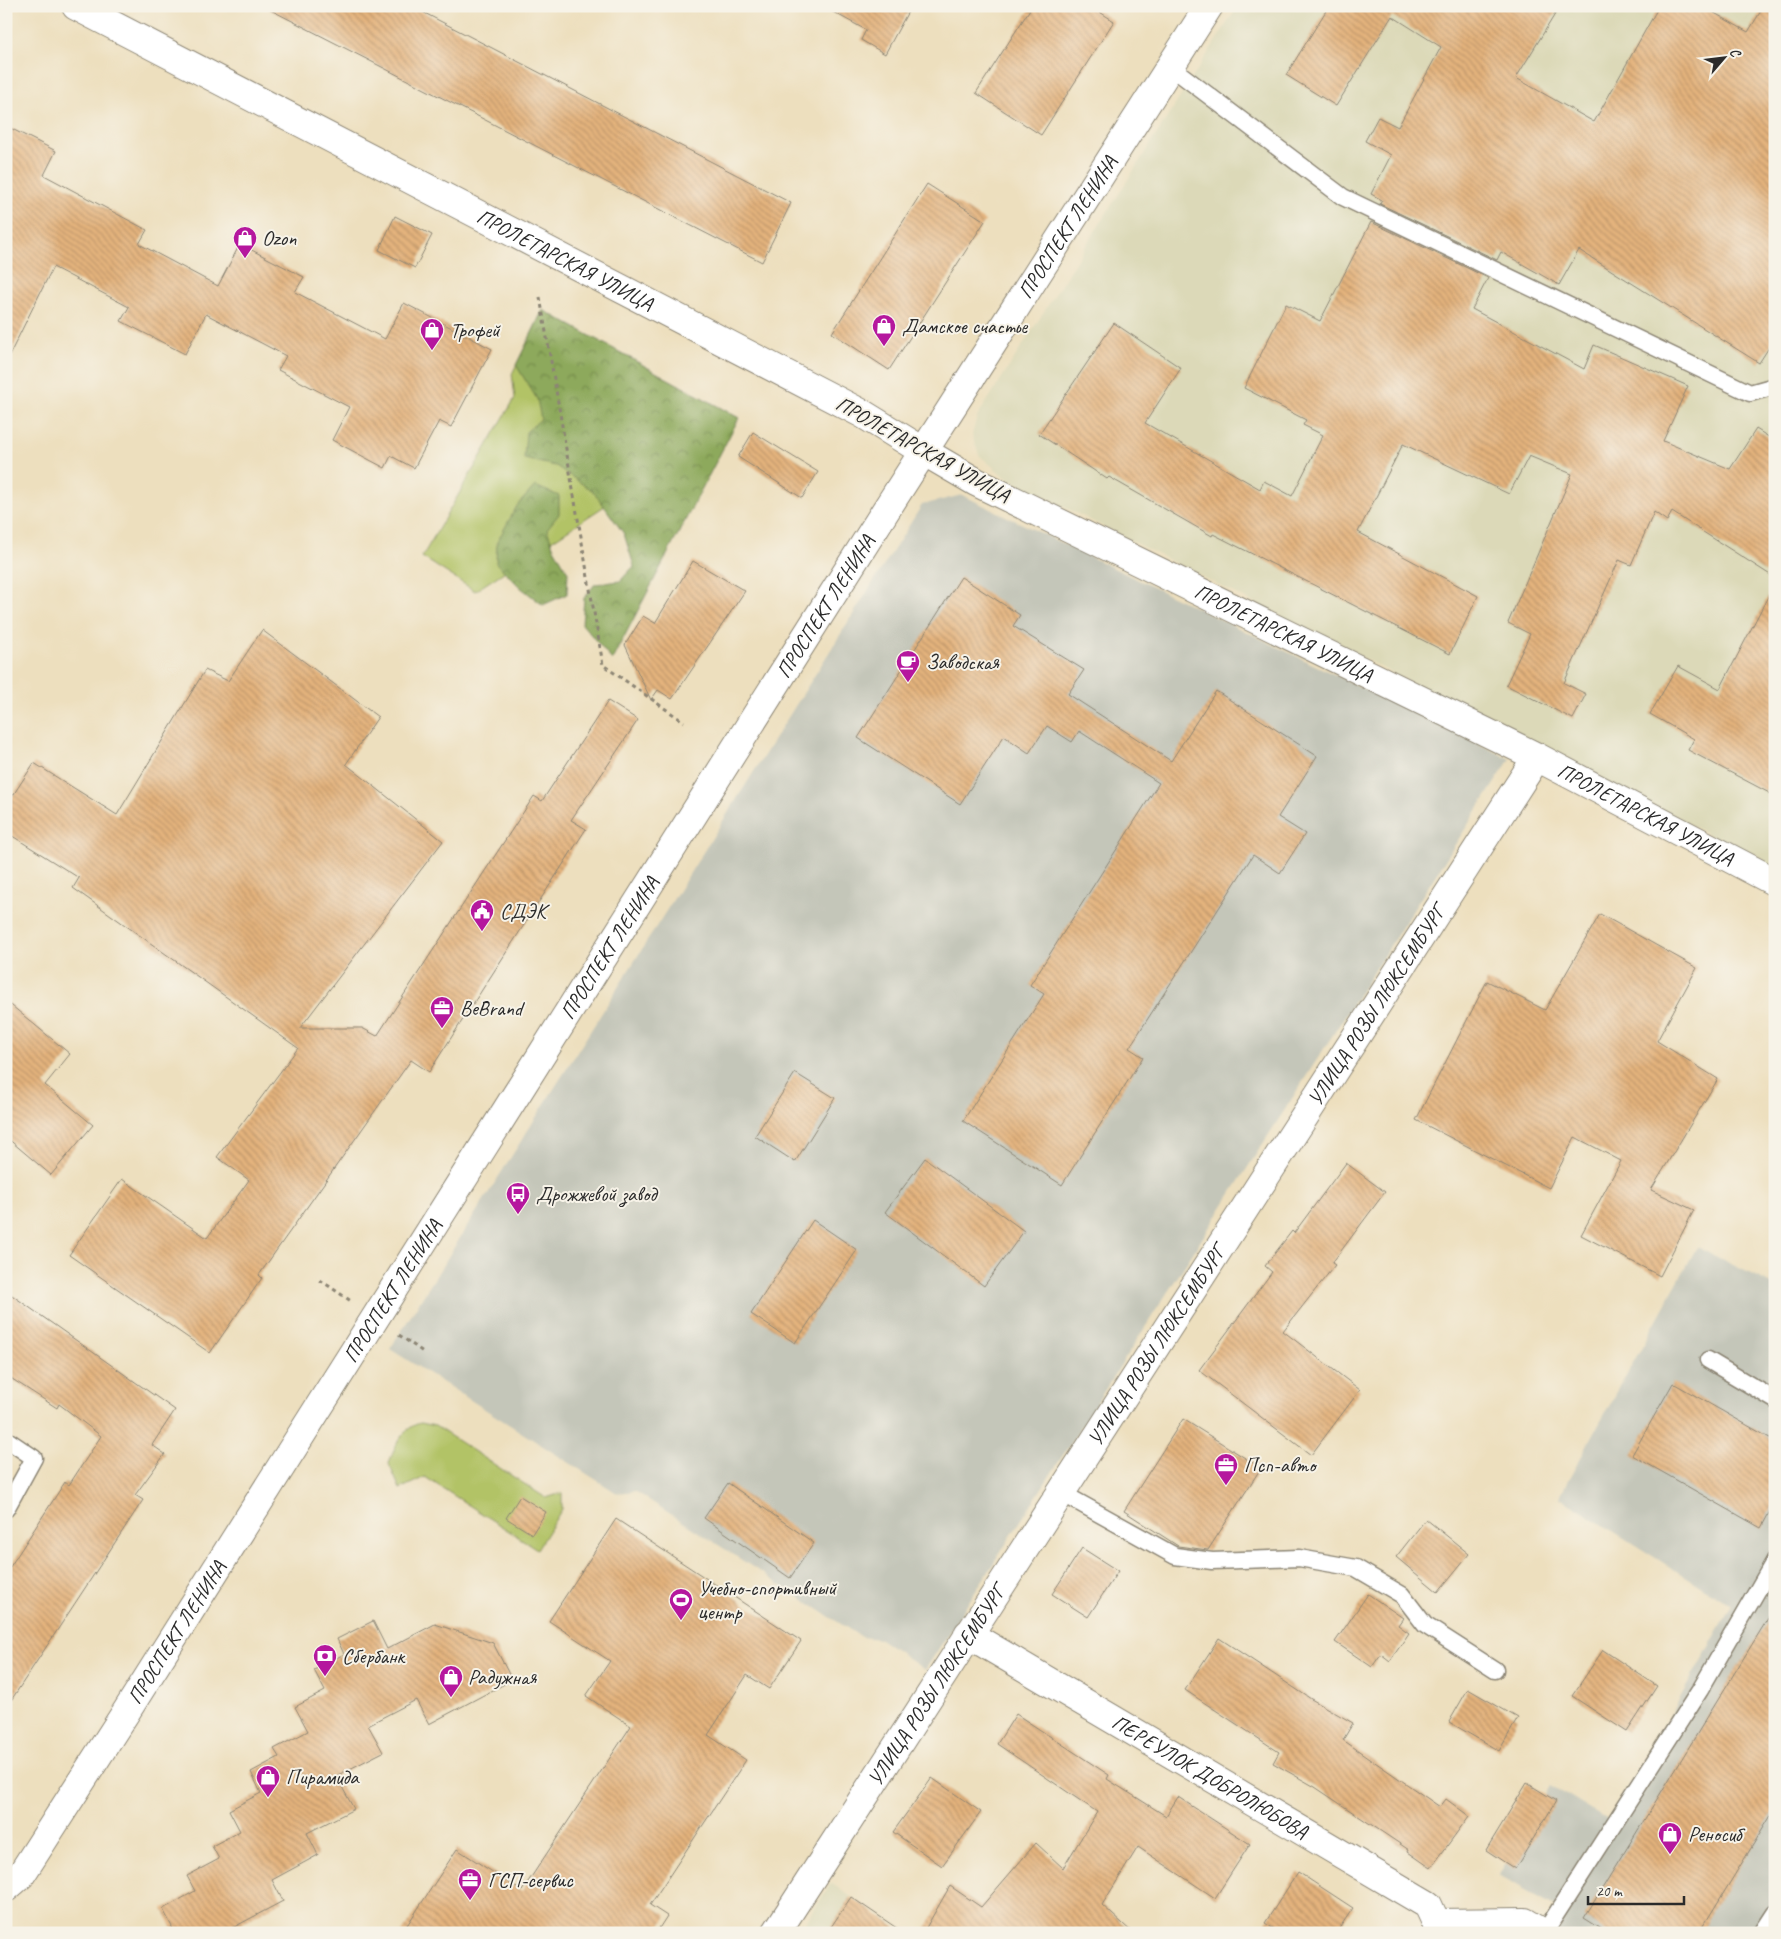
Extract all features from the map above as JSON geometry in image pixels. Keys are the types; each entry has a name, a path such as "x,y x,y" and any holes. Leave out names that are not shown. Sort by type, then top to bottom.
{"street":[{"name":"ПРОЛЕТАРСКАЯ УЛИЦА","path":"76,6 863,414 976,482 1536,757 1775,882"},
{"name":"ПРОСПЕКТ ЛЕНИНА","path":"6,1888 21,1875 121,1720 923,450 1209,6"},
{"name":"УЛИЦА РОЗЫ ЛЮКСЕМБУРГ","path":"776,1933 1536,757"},
{"name":"ПЕРЕУЛОК ДОБРОЛЮБОВА","path":"968,1634 1428,1905 1438,1928"},
{"path":"1438,1928 1526,1922 1543,1933"}],"lane":[{"path":"1171,66 1343,197 1750,393 1775,386"},
{"path":"1708,1360 1775,1400"},
{"path":"6,1439 34,1458 6,1509"},
{"path":"1060,1492 1175,1556 1212,1561 1299,1558 1356,1568 1402,1595 1425,1625 1495,1670"},
{"path":"1543,1933 1700,1690 1775,1560"},
{"path":"1762,1933 1775,1913"}],"path":[{"path":"540,298 603,665 684,722"},
{"path":"320,1280 345,1297"},
{"path":"401,1337 423,1352"}],"shaded area":[{"path":"1238,6 1775,6 1775,869 1005,477 979,455 972,435 977,417"},
{"path":"962,495 1510,759 925,1670 880,1639 861,1637 635,1491 617,1493 390,1349 922,505"},
{"path":"1697,1247 1775,1286 1775,1933 1554,1933 1565,1912 1499,1875 1550,1785 1610,1822 1732,1606 1559,1497"},
{"path":"831,1883 851,1897 904,1933 799,1933"}],"green space":[{"path":"543,310 739,418 475,591 422,557 515,398 512,374"},
{"path":"543,310 739,418 612,660 582,624 584,598 595,584 620,581 634,566 624,534 594,492 556,466 524,459 526,432 541,419 537,399 516,365"},
{"path":"535,486 559,496 559,514 547,529 553,546 568,572 567,594 543,605 520,587 496,563 497,542 517,506"},
{"path":"421,1423 435,1426 546,1498 562,1493 562,1509 537,1549 425,1477 400,1489 389,1464 396,1445 404,1433 409,1428"}],"building":[{"path":"263,6 411,6 791,203 762,262"},
{"path":"822,6 911,6 885,54 861,40 866,30"},
{"path":"1032,6 1090,6 1114,21 1041,135 976,93"},
{"path":"1329,6 1560,6 1516,78 1594,122 1659,6 1702,6 1748,32 1764,6 1775,6 1775,338 1759,363 1579,250 1559,285 1501,252 1497,260 1380,204 1382,200 1371,194 1391,155 1365,141 1378,117 1398,127 1441,47 1392,16 1336,106 1286,75"},
{"path":"6,126 56,151 44,175 147,230 139,244 218,286 240,244 304,277 295,292 385,339 404,303 492,349 451,427 439,421 414,468 391,456 385,468 332,440 349,407 278,370 286,356 206,314 185,354 121,321 129,307 53,267 6,362"},
{"path":"927,184 985,221 889,370 832,333"},
{"path":"395,216 432,235 415,268 379,250"},
{"path":"1371,222 1488,278 1472,309 1584,369 1594,345 1688,386 1663,441 1730,469 1756,429 1775,441 1775,578 1672,512 1667,521 1654,512 1631,565 1619,560 1564,683 1586,694 1573,719 1506,685 1530,634 1508,623 1572,474 1529,456 1509,494 1403,444 1358,532 1478,596 1450,654 1213,534 1212,536 1109,477 1107,479 1039,434 1114,323 1181,368 1145,423 1260,489 1264,481 1292,496 1323,435 1303,425 1306,420 1244,388 1286,304 1320,321"},
{"path":"753,432 818,472 802,498 738,457"},
{"path":"693,561 745,591 672,699 658,690 651,700 625,645 643,616 655,623"},
{"path":"961,577 1020,615 1013,626 1084,670 1068,694 1171,761 1216,691 1317,756 1278,817 1305,834 1280,873 1253,855 1129,1048 1143,1057 1062,1185 963,1121 1044,994 1030,985 1159,783 1079,731 1072,742 1047,726 1029,753 1004,736 960,804 858,738"},
{"path":"1775,583 1775,796 1688,750 1694,739 1650,714 1678,666 1720,689"},
{"path":"262,630 378,717 346,764 443,841 300,1028 362,1028 377,1036 534,796 542,801 608,701 638,720 571,820 586,829 429,1072 411,1060 259,1275 262,1278 210,1353 69,1255 122,1179 207,1238 249,1180 217,1157 298,1048 73,888 79,878 6,832 6,806 34,763 117,815 205,670 228,681"},
{"path":"1600,914 1697,968 1657,1041 1718,1079 1651,1190 1694,1210 1660,1276 1581,1235 1621,1161 1575,1137 1549,1188 1416,1120 1487,981 1545,1010"},
{"path":"6,1001 70,1054 45,1085 93,1125 51,1175 6,1137"},
{"path":"795,1073 835,1098 795,1162 755,1136"},
{"path":"925,1158 1024,1231 984,1286 885,1212"},
{"path":"1346,1163 1385,1192 1332,1263 1335,1265 1283,1331 1360,1390 1311,1455 1199,1370 1272,1272 1265,1266 1292,1231 1294,1233"},
{"path":"813,1220 857,1250 795,1343 751,1314"},
{"path":"6,1291 175,1410 152,1445 165,1454 135,1495 143,1500 6,1708 6,1573 65,1482 69,1485 101,1436 59,1404 57,1408 6,1375"},
{"path":"1673,1383 1775,1441 1775,1502 1761,1528 1632,1455"},
{"path":"1183,1419 1261,1468 1208,1550 1178,1546 1124,1511"},
{"path":"728,1483 814,1543 790,1578 704,1518"},
{"path":"520,1496 546,1512 532,1534 506,1518"},
{"path":"616,1519 801,1641 769,1689 747,1675 708,1735 746,1760 650,1905 667,1916 656,1933 402,1933 457,1849 522,1891 631,1726 586,1696 610,1661 549,1621"},
{"path":"1426,1519 1469,1554 1438,1592 1396,1557"},
{"path":"1082,1548 1118,1571 1088,1617 1052,1594"},
{"path":"1368,1594 1403,1618 1398,1625 1409,1633 1390,1661 1381,1654 1372,1667 1335,1642"},
{"path":"1775,1607 1775,1809 1699,1933 1608,1933 1584,1918"},
{"path":"373,1621 387,1649 435,1624 493,1643 512,1680 429,1724 416,1700 368,1725 383,1752 336,1776 354,1809 307,1833 318,1855 272,1880 283,1901 223,1933 175,1933 163,1909 195,1891 187,1876 219,1859 212,1846 240,1831 229,1810 261,1793 251,1772 279,1757 274,1749 308,1731 295,1707 325,1691 314,1670 344,1654 337,1639"},
{"path":"1219,1638 1311,1699 1353,1723 1343,1740 1440,1807 1446,1799 1469,1816 1431,1868 1408,1852 1409,1850 1315,1787 1273,1763 1279,1752 1185,1690"},
{"path":"1603,1650 1657,1686 1627,1732 1572,1696"},
{"path":"1468,1689 1518,1718 1499,1751 1449,1722"},
{"path":"1016,1714 1109,1775 1107,1779 1166,1816 1178,1797 1250,1844 1215,1898 1138,1847 1102,1905 1133,1933 923,1933 950,1886 981,1907 1036,1843 1063,1868 1097,1812 997,1744"},
{"path":"932,1778 981,1812 942,1866 893,1832"},
{"path":"1527,1783 1556,1801 1515,1869 1486,1850"},
{"path":"1298,1872 1353,1908 1336,1933 1280,1933 1265,1923"},
{"path":"851,1897 904,1933 827,1933"}],"place":[{"name":"Ozon","path":"245,259"},
{"name":"Дамское счастье","path":"884,347"},
{"name":"Трофей","path":"432,351"},
{"name":"Заводская","path":"908,683"},
{"name":"СДЭК","path":"482,932"},
{"name":"BeBrand","path":"442,1029"},
{"name":"Дрожжевой завод","path":"518,1215"},
{"name":"Псп-авто","path":"1226,1486"},
{"name":"Учебно-спортивный центр","path":"681,1621"},
{"name":"Сбербанк","path":"325,1677"},
{"name":"Радужная","path":"451,1698"},
{"name":"Пирамида","path":"268,1798"},
{"name":"Реносиб","path":"1670,1855"},
{"name":"ГСП-сервис","path":"470,1901"}]}
